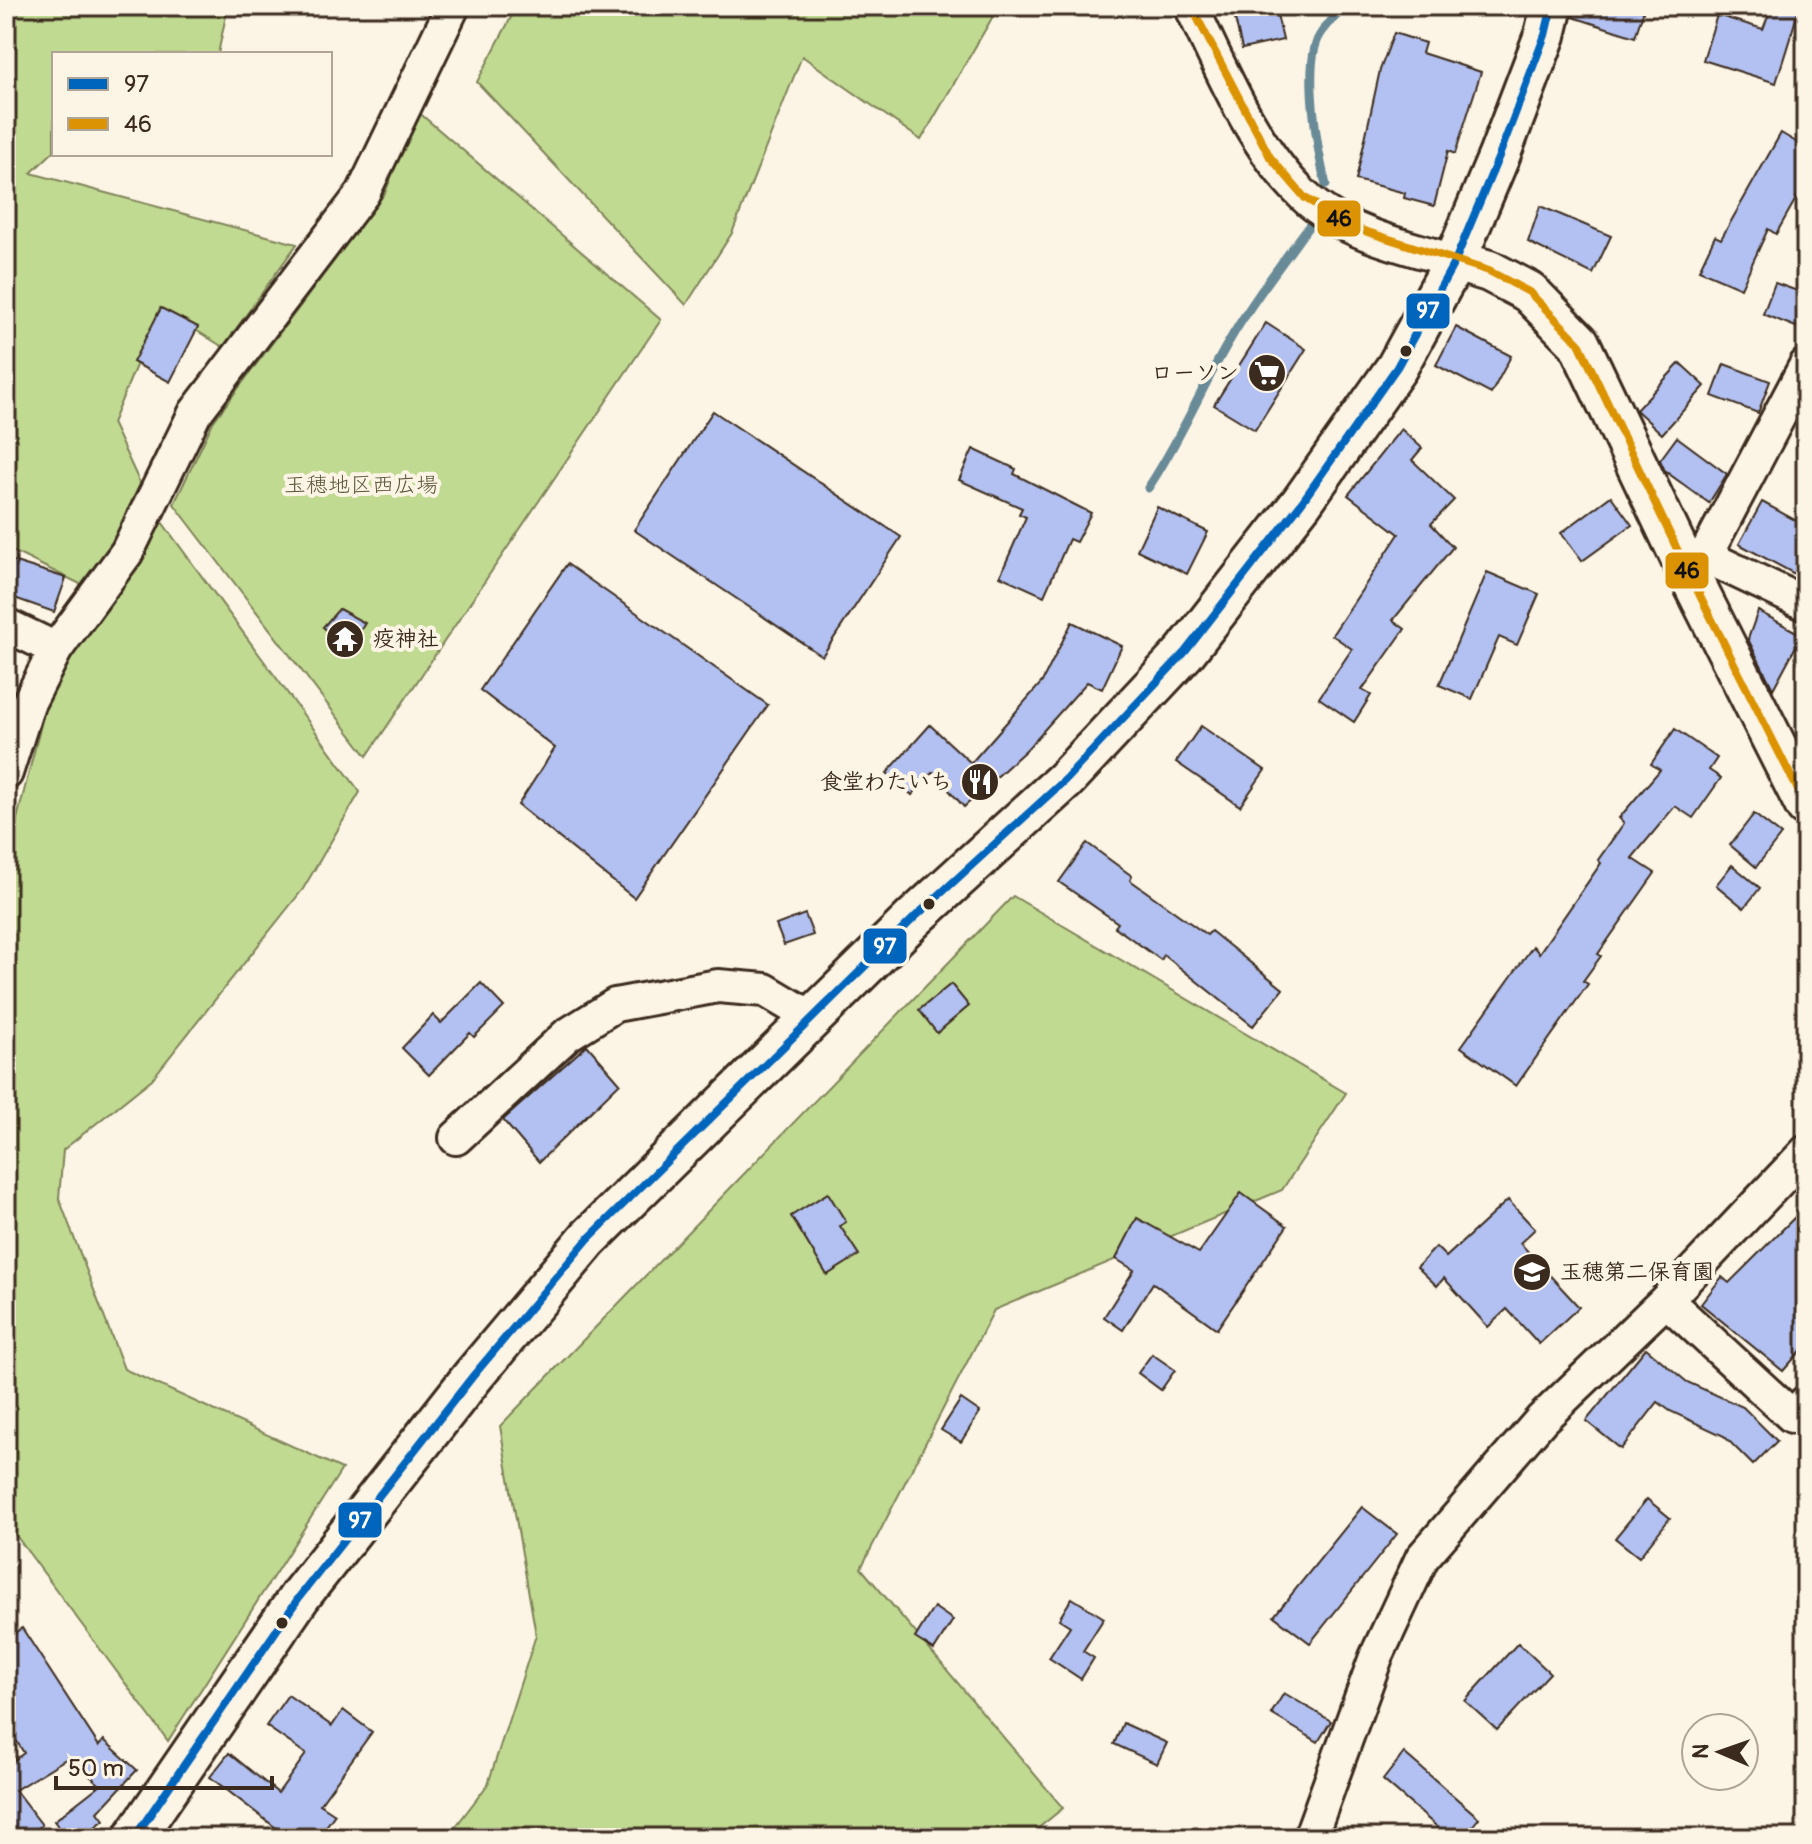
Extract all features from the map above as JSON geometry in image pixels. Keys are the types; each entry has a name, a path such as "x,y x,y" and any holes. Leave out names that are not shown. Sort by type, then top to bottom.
{"main road":[{"path":"134,1838 300,1596 473,1376 588,1239 915,917 1065,780 1185,652 1302,502 1397,367 1455,261 1545,35 1552,6"},
{"path":"1455,261 1489,271 1529,292 1579,343 1695,562 1806,806"}],"street":[{"path":"6,768 28,704 56,649 127,552 195,413 363,193 453,6"},
{"path":"1191,6 1205,21 1270,157 1305,198 1355,228 1455,261"},
{"path":"1806,365 1695,562 1806,604"},
{"path":"6,625 56,649"},
{"path":"456,1138 567,1035 615,1005 718,986 765,990 812,1018"},
{"path":"1310,1838 1376,1657 1422,1558 1542,1419 1666,1300 1806,1152"},
{"path":"1666,1300 1792,1416 1806,1402"}],"green space":[{"path":"6,6 228,6 218,52 52,52 52,153 31,173 297,244 223,347 160,308 112,423 151,507 360,792 303,889 152,1079 63,1150 59,1198 124,1369 342,1469 168,1741 6,1522 6,862 45,709 97,592 6,548"},
{"path":"517,6 999,6 921,140 802,56 732,233 686,305 477,82"},
{"name":"玉穂地区西広場","path":"417,111 661,320 367,756 174,504 213,422 385,193"},
{"path":"1013,896 1346,1093 1282,1190 994,1310 861,1568 1063,1808 1026,1838 447,1838 488,1784 536,1635 500,1426"}],"building":[{"path":"1232,6 1275,6 1283,40 1242,49"},
{"path":"1574,6 1645,6 1635,37 1573,17"},
{"path":"1772,6 1800,6 1776,83 1703,60 1717,15 1763,29"},
{"path":"1394,33 1425,43 1422,53 1481,72 1455,154 1448,151 1434,206 1404,198 1405,193 1356,180 1380,70"},
{"path":"1781,133 1806,148 1806,181 1776,234 1768,229 1741,288 1699,270 1715,236 1721,239"},
{"path":"1540,206 1611,236 1593,274 1528,242"},
{"path":"1775,283 1806,294 1806,331 1763,314"},
{"path":"161,308 198,327 170,382 133,362"},
{"path":"1266,323 1306,349 1255,430 1214,405"},
{"path":"1456,327 1511,356 1491,394 1436,365"},
{"path":"1680,363 1705,386 1662,434 1636,410"},
{"path":"1724,364 1770,381 1758,413 1712,396"},
{"path":"713,411 901,537 822,656 634,530"},
{"path":"1401,429 1422,448 1412,460 1454,500 1431,524 1453,547 1393,620 1405,629 1362,690 1371,695 1354,722 1319,698 1352,649 1332,635 1399,534 1348,495"},
{"path":"1677,437 1727,474 1709,503 1665,471 1660,460"},
{"path":"973,449 1016,469 1014,474 1091,513 1076,542 1069,539 1044,596 1000,576 1026,517 1019,514 1022,508 959,480"},
{"path":"1611,496 1632,525 1582,561 1561,533"},
{"path":"1762,502 1806,526 1806,580 1739,544"},
{"path":"1157,507 1208,532 1187,574 1137,550"},
{"path":"6,559 66,578 54,612 6,595"},
{"path":"567,564 768,705 634,898 518,805 555,748 480,690"},
{"path":"1487,572 1539,594 1517,645 1499,637 1472,699 1439,685"},
{"name":"疫神社","path":"339,609 365,623 348,650 323,627"},
{"path":"1758,611 1802,635 1773,689 1748,639"},
{"path":"1072,622 1122,646 1102,689 1087,682 1027,749 964,807 933,772 912,795 887,773 930,725 971,763 1042,682"},
{"path":"1201,726 1265,770 1240,806 1176,762"},
{"path":"1675,729 1717,758 1709,770 1721,778 1693,818 1675,806 1632,858 1655,873 1598,954 1601,956 1583,981 1588,984 1516,1086 1461,1047 1533,946 1539,953 1601,863 1598,860 1624,823 1619,818 1660,770 1651,764"},
{"path":"1754,814 1781,835 1756,867 1730,845"},
{"path":"1087,843 1132,876 1130,880 1207,935 1211,931 1283,989 1253,1026 1164,955 1161,960 1115,927 1118,923 1059,882"},
{"path":"1732,865 1760,888 1744,908 1716,885"},
{"path":"805,914 813,935 784,945 776,925"},
{"path":"481,983 504,1007 474,1037 470,1033 429,1075 402,1048 433,1015 441,1023"},
{"path":"951,984 969,1006 937,1033 919,1010"},
{"path":"587,1045 620,1083 539,1162 503,1120"},
{"path":"828,1193 846,1222 840,1226 859,1255 827,1275 791,1216"},
{"path":"1241,1193 1287,1226 1217,1329 1153,1283 1123,1330 1104,1317 1134,1270 1116,1259 1137,1218 1199,1253"},
{"path":"1508,1200 1535,1229 1520,1243 1579,1307 1539,1344 1507,1309 1488,1327 1444,1278 1437,1286 1417,1267 1436,1247 1446,1257"},
{"path":"1806,1206 1806,1345 1783,1371 1701,1304 1722,1277 1729,1283"},
{"path":"1646,1348 1687,1382 1743,1407 1777,1441 1753,1465 1724,1436 1670,1411 1658,1402 1621,1449 1586,1421"},
{"path":"1152,1354 1175,1370 1161,1390 1138,1373"},
{"path":"961,1399 980,1412 961,1442 941,1430"},
{"path":"1647,1499 1670,1518 1639,1557 1615,1538"},
{"path":"1362,1507 1397,1534 1310,1643 1274,1616"},
{"path":"1072,1598 1104,1618 1083,1651 1094,1658 1081,1679 1049,1658 1070,1626 1059,1619"},
{"path":"934,1607 953,1620 934,1650 915,1638"},
{"path":"22,1628 99,1746 104,1740 137,1770 98,1812 104,1820 81,1838 67,1838 54,1821 100,1785 69,1757 15,1790 42,1825 25,1838 6,1838 6,1766 24,1753 6,1724 6,1639"},
{"path":"1518,1643 1550,1673 1497,1730 1465,1701"},
{"path":"1284,1693 1331,1721 1318,1742 1271,1714"},
{"path":"288,1695 332,1726 343,1710 372,1732 320,1804 335,1814 318,1838 289,1838 210,1777 229,1753 278,1793 306,1754 266,1726"},
{"path":"1123,1723 1167,1743 1157,1764 1114,1744"},
{"path":"1404,1753 1479,1818 1463,1838 1450,1838 1383,1780"}],"waterway":[{"path":"1326,185 1313,109 1312,66 1320,35 1345,6"},
{"path":"1148,488 1238,326 1316,216"}],"transit line":[{"name":"46","path":"1191,6 1270,157 1305,198 1355,228 1489,271 1529,292 1579,343 1686,568 1806,806"},
{"name":"97","path":"134,1838 300,1596 473,1376 588,1239 915,917 1065,780 1185,652 1302,502 1397,367 1455,261 1499,156 1545,35 1552,6"}],"place":[{"name":"ローソン","path":"1267,373"},
{"name":"疫神社","path":"345,639"},
{"name":"食堂わたいち","path":"980,782"},
{"name":"玉穂第二保育園","path":"1532,1272"}]}
